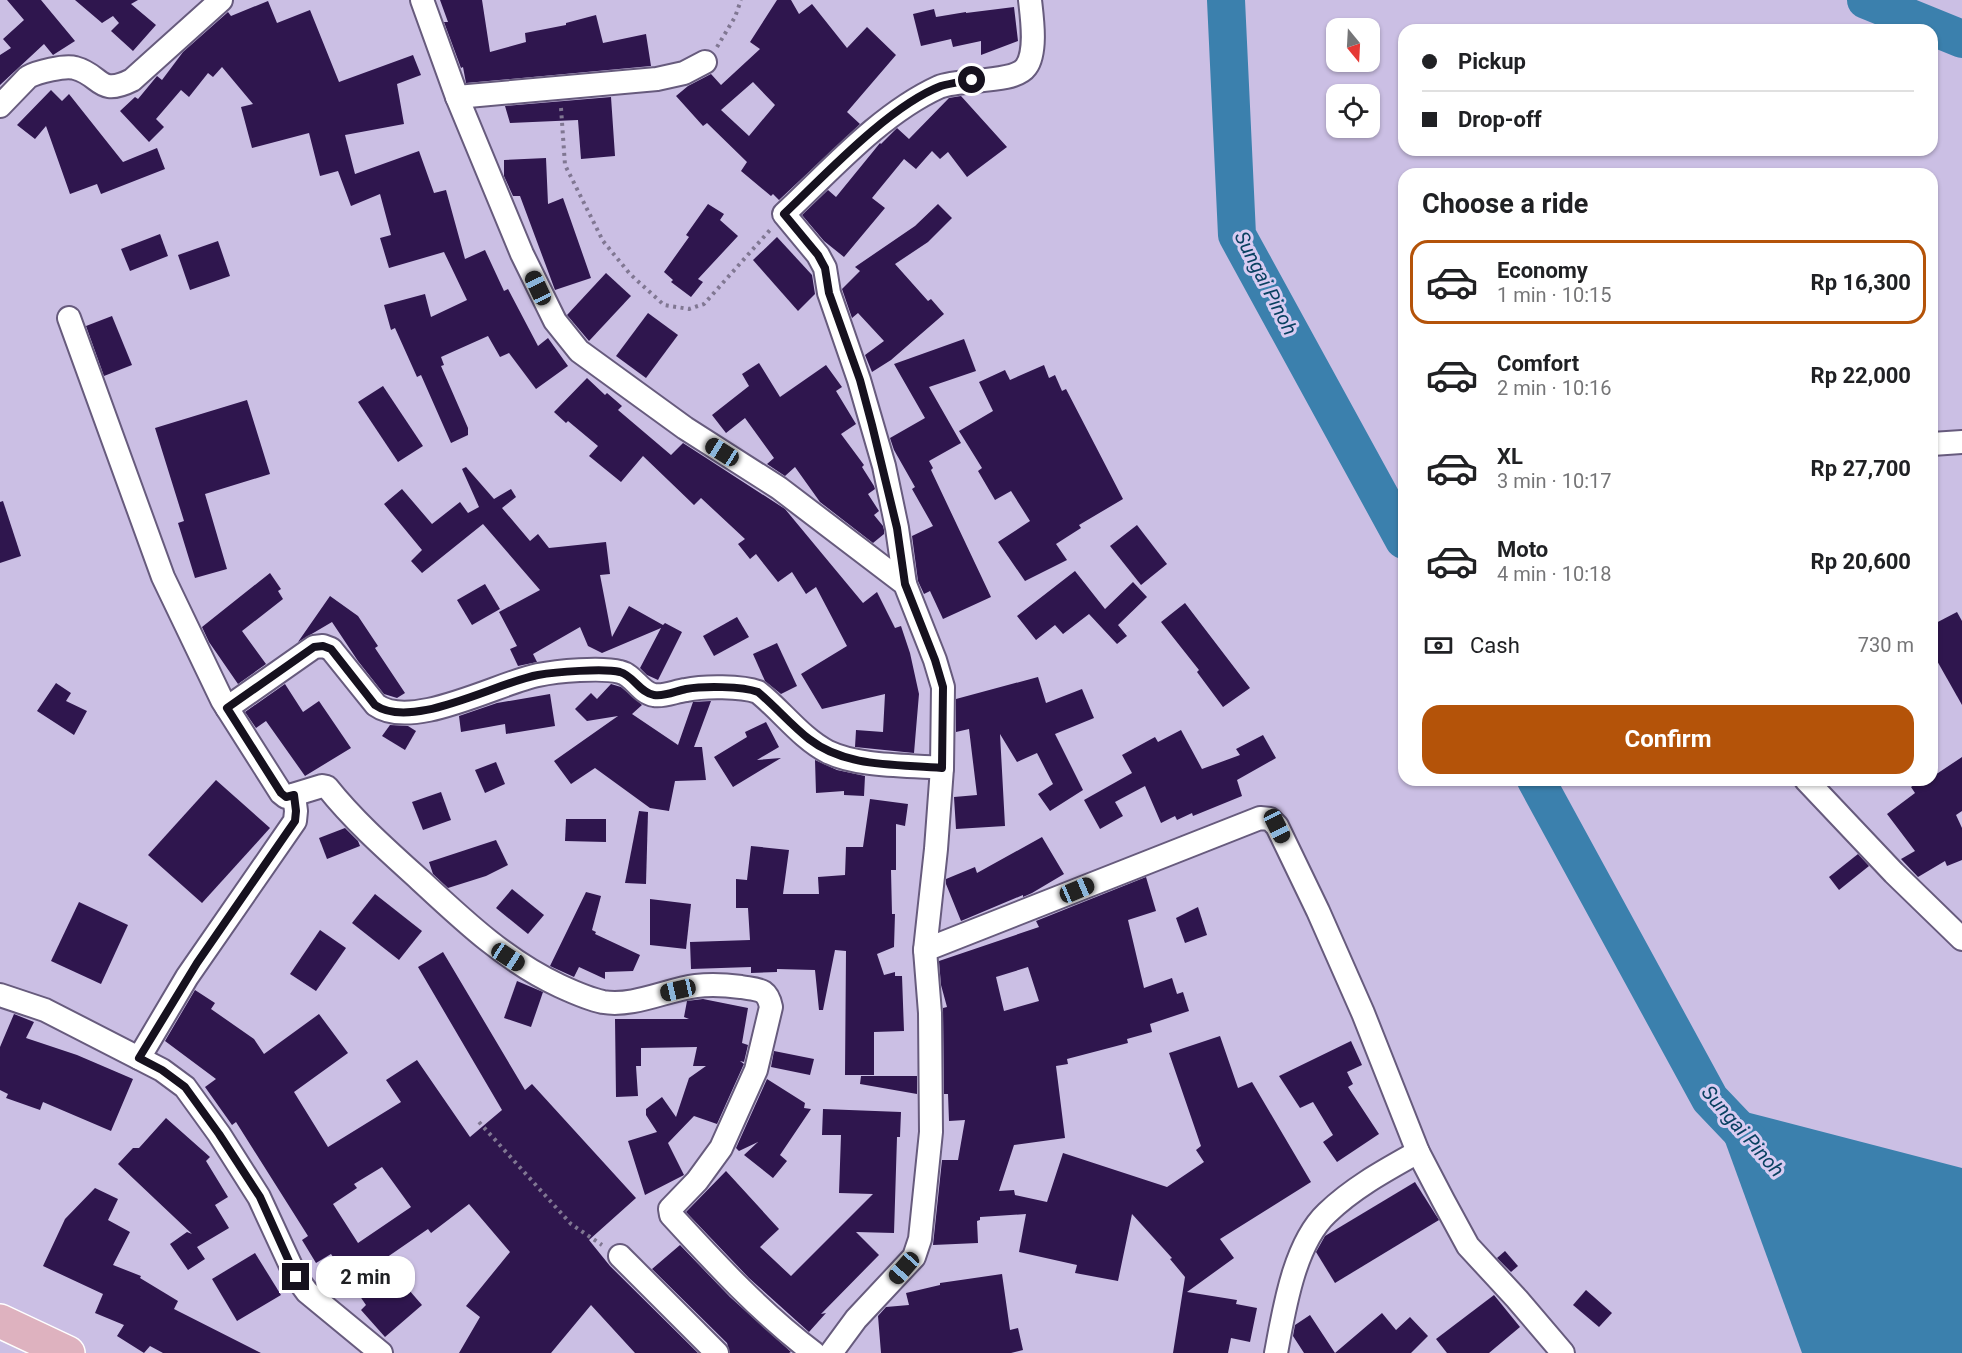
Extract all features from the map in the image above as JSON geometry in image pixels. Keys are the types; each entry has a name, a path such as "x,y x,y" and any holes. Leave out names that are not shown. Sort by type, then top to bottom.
{"main road":[{"path":"0,1321 68,1353"},
{"path":"0,1340 28,1353"}],"street":[{"path":"0,106 33,74 67,67 76,68 108,87 119,86 132,80 221,0"},
{"path":"422,0 457,97 522,254 555,321 579,351 685,428 779,488 905,584"},
{"path":"831,1353 856,1319 914,1257 920,1239 931,1132 930,1013 925,950 942,768 943,687 935,660 905,584 897,528 884,466 860,380 829,293 825,268 818,255 784,214 862,141 903,108 940,86 957,82 1005,78 1025,69 1032,55 1030,0"},
{"path":"457,97 657,79 684,73 705,62"},
{"path":"69,318 163,577 227,708 281,793 286,797 322,786 327,787 392,855 508,957 535,974 572,991 602,1002 622,1003 696,986 722,985 762,990 769,997 771,1007 756,1070 736,1117 715,1156 697,1180 670,1209 671,1215 722,1270 785,1331 814,1353"},
{"path":"1938,444 1962,442"},
{"path":"227,708 314,647 323,646 331,649 375,705 385,712 417,712 477,696 535,675 558,672 621,672 647,693 654,695 694,688 748,688 758,692 809,739 828,752 859,761 942,768"},
{"path":"1812,786 1894,873 1962,939"},
{"path":"139,1058 205,951 295,821 294,795"},
{"path":"925,950 1260,818 1270,819 1277,826 1318,911 1363,1013 1418,1152 1468,1246 1563,1353"},
{"path":"0,995 45,1010 162,1070 185,1087 260,1197 296,1277 307,1292 381,1353"},
{"path":"1276,1353 1293,1278 1304,1246 1325,1214 1357,1187 1418,1152"},
{"path":"620,1257 717,1353"}],"path":[{"path":"705,62 722,42 741,0"},
{"path":"561,89 561,134 565,165 584,206 603,241 630,274 664,305 689,309 704,304 784,214"},
{"path":"479,1122 571,1224 620,1257"}],"water":[{"path":"1711,1103 1962,1168 1962,1353 1802,1353"}],"building":[{"path":"7,0 41,0 75,41 53,55 44,44 0,85 0,55 11,48 3,39 24,20"},
{"path":"75,0 138,0 131,4 156,25 133,51 111,31 119,23 113,16 102,23"},
{"path":"440,0 482,0 490,52 526,42 525,33 566,25 566,23 596,15 603,43 646,34 651,66 466,83 463,67 461,68 444,22 448,22"},
{"path":"777,0 791,0 799,14 812,4 847,48 867,27 896,55 847,112 860,124 779,200 741,171 747,162 707,123 703,126 676,96 688,86 711,74 721,85 760,49 750,42","holes":["753,82 775,105 749,136 721,110"]},
{"path":"268,1 277,23 310,10 339,82 413,55 421,75 397,84 404,124 345,135 355,174 419,151 434,193 446,190 465,259 485,250 504,291 508,289 538,346 548,338 568,366 536,389 509,353 500,357 488,336 441,357 444,365 441,366 468,428 468,435 451,443 421,375 417,377 395,328 391,330 384,305 425,294 431,317 467,300 444,252 389,268 380,238 391,235 380,194 351,206 338,171 320,176 309,133 252,148 241,107 253,104 222,67 213,77 208,73 189,97 181,90 156,119 164,127 149,142 120,111 135,97 138,99 157,76 162,80 183,52 228,12 231,16"},
{"path":"1014,7 1018,41 981,55 981,41 953,47 951,39 921,46 913,14 934,9 936,17"},
{"path":"51,90 62,101 69,94 123,162 157,148 165,169 101,194 97,184 70,194 46,126 35,139 17,125"},
{"path":"961,96 1007,147 967,177 948,152 940,159 932,151 916,169 904,159 872,198 885,208 844,257 824,241 802,215 828,190 836,197 880,143 897,128 909,139 949,98"},
{"path":"611,97 615,156 581,159 578,120 510,123 505,106"},
{"path":"546,158 548,204 563,198 591,278 555,290 520,196 513,196 504,176 504,160"},
{"path":"708,204 724,214 720,220 738,236 698,279 703,282 691,297 671,282 673,280 664,272 689,237 686,235"},
{"path":"938,204 952,218 928,242 895,264 928,301 931,299 944,314 891,360 872,372 865,355 884,341 858,313 852,318 842,289 860,271 855,267 915,226"},
{"path":"160,234 168,256 130,271 121,249"},
{"path":"777,237 812,275 815,294 798,311 753,260"},
{"path":"218,241 230,276 190,290 178,255"},
{"path":"606,273 631,296 589,341 567,315"},
{"path":"648,313 678,335 646,378 616,356"},
{"path":"112,316 132,365 104,376 86,326"},
{"path":"964,339 976,371 929,387 961,443 929,461 933,468 931,470 991,597 943,619 930,591 924,594 918,581 912,536 933,526 912,489 915,487 894,450 890,438 925,418 894,364"},
{"path":"759,363 780,397 826,365 842,387 836,391 856,424 841,434 864,465 862,467 874,486 875,489 868,494 879,511 874,515 884,530 884,534 873,543 820,502 795,467 785,476 767,464 774,458 745,418 726,433 712,415 749,386 742,374"},
{"path":"1044,365 1049,378 1055,375 1062,391 1066,389 1123,499 1079,525 1081,528 1056,544 1067,560 1025,581 998,542 1030,521 1011,491 995,500 978,471 982,468 959,431 993,411 979,382 1005,370 1010,380"},
{"path":"587,378 605,395 607,393 622,406 618,410 671,455 683,443 785,509 863,603 877,592 895,628 901,626 910,653 919,694 914,753 855,747 856,730 883,732 885,694 822,709 801,674 847,646 816,587 806,594 792,572 778,582 756,554 750,559 738,544 745,539 701,498 694,505 643,456 621,482 589,456 598,446 554,412"},
{"path":"383,386 423,446 398,462 358,402"},
{"path":"247,400 270,474 205,494 227,569 195,578 178,523 184,521 155,428"},
{"path":"466,467 494,499 511,489 516,497 502,508 530,541 538,534 549,548 606,542 610,574 600,575 612,637 629,606 663,625 665,623 682,632 658,680 647,675 640,668 661,628 602,653 588,646 580,627 533,654 537,662 518,666 510,649 517,646 499,612 540,590 483,524 422,573 411,561 422,550 384,504 402,489 432,524 460,502 468,513 479,507 462,469"},
{"path":"3,501 21,556 0,563 0,502"},
{"path":"1137,525 1167,564 1141,585 1110,546"},
{"path":"1075,571 1105,609 1133,582 1147,597 1118,625 1127,636 1117,644 1089,614 1063,634 1055,625 1036,640 1017,616"},
{"path":"270,573 281,589 278,591 283,599 242,631 266,664 238,684 209,642 202,627"},
{"path":"485,584 500,609 472,625 457,600"},
{"path":"330,596 358,616 378,646 375,648 405,693 397,698 384,694 332,622 298,642"},
{"path":"1185,603 1250,688 1223,707 1197,672 1199,670 1161,622"},
{"path":"1957,612 1962,621 1962,705 1938,663 1938,622"},
{"path":"737,617 749,637 714,656 703,636"},
{"path":"777,643 797,686 781,694 765,681 753,654"},
{"path":"1038,677 1046,703 1082,689 1094,718 1055,734 1083,790 1050,811 1038,794 1053,784 1037,753 1017,762 1000,734 1005,826 956,829 954,797 977,795 969,729 956,732 956,699"},
{"path":"56,683 71,693 66,701 87,711 74,735 37,711"},
{"path":"285,684 303,712 319,701 351,748 305,776 266,721 256,728 245,712"},
{"path":"611,684 621,687 642,705 632,714 678,745 693,702 711,701 694,747 702,747 706,780 675,781 669,811 650,808 595,768 571,784 554,761 618,716 587,721 575,709 591,693 597,699"},
{"path":"550,694 555,726 506,734 505,724 461,732 459,716 497,703"},
{"path":"766,722 779,747 757,760 781,758 733,787 714,757 747,737 745,732"},
{"path":"390,725 408,726 416,731 405,750 382,736"},
{"path":"1181,730 1202,769 1240,755 1236,749 1263,735 1276,758 1237,780 1242,796 1177,820 1175,816 1161,823 1145,786 1115,802 1123,816 1100,829 1084,800 1132,773 1122,755 1155,737 1158,742"},
{"path":"1962,757 1962,811 1956,815 1962,828 1962,860 1947,866 1945,861 1918,877 1901,859 1915,851 1887,814 1915,793 1912,786 1938,786 1938,773"},
{"path":"815,760 837,770 865,776 864,796 844,795 844,791 816,793"},
{"path":"496,762 505,784 485,793 475,770"},
{"path":"216,780 270,828 202,903 148,855"},
{"path":"441,792 451,820 423,830 412,802"},
{"path":"870,799 908,804 905,826 896,824 896,870 891,870 892,914 895,914 894,947 877,954 884,975 895,972 895,976 902,976 904,1031 874,1032 874,1075 845,1075 846,951 835,950 823,1010 819,1010 815,970 777,969 777,972 751,973 751,967 691,969 690,942 750,940 748,908 736,908 736,879 747,880 751,846 789,850 783,894 819,894 818,877 845,875 846,847 863,847"},
{"path":"639,811 648,812 646,884 625,883"},
{"path":"566,819 606,819 606,842 565,841"},
{"path":"345,828 360,846 327,859 319,838"},
{"path":"1042,837 1064,874 1032,893 961,921 946,879 975,867 977,873"},
{"path":"496,840 508,865 486,876 448,888 433,874 429,862"},
{"path":"1858,854 1869,866 1839,890 1829,877"},
{"path":"1146,877 1156,911 1128,920 1144,988 1172,978 1177,994 1183,992 1189,1011 1150,1024 1152,1032 1127,1039 1128,1043 1067,1059 1068,1064 1056,1066 1065,1138 1014,1145 999,1191 1014,1190 1015,1195 1047,1202 1063,1153 1167,1187 1204,1162 1196,1150 1201,1146 1169,1053 1220,1036 1238,1088 1252,1082 1311,1182 1220,1239 1234,1258 1187,1292 1237,1300 1236,1304 1257,1308 1250,1342 1231,1338 1228,1353 1173,1353 1185,1277 1170,1259 1172,1258 1132,1214 1118,1281 1075,1273 1077,1265 1019,1252 1026,1214 980,1217 977,1221 978,1243 933,1245 942,1160 958,1160 965,1120 949,1121 948,1094 944,1094 943,1008 947,1007 941,985 939,961 1039,927 1036,921","holes":["1028,967 1039,1001 1004,1011 996,977"]},
{"path":"512,889 544,915 528,934 496,908"},
{"path":"586,892 601,896 592,930 596,932 595,934 640,955 633,971 605,972 605,979 579,967 574,977 550,966"},
{"path":"375,894 422,931 399,960 352,923"},
{"path":"650,899 691,904 686,949 650,945"},
{"path":"79,902 128,925 101,984 51,961"},
{"path":"1198,907 1207,935 1185,943 1176,918"},
{"path":"320,930 346,948 316,991 290,974"},
{"path":"443,952 525,1090 532,1084 636,1198 589,1240 610,1266 698,1353 635,1353 591,1305 551,1353 459,1353 480,1317 466,1306 510,1252 469,1204 431,1233 428,1229 383,1260 422,1305 385,1337 361,1310 366,1305 331,1254 316,1263 302,1240 308,1236 236,1122 232,1125 205,1087 216,1079 165,1041 195,990 215,1003 211,1009 254,1039 264,1054 319,1014 348,1053 294,1092 328,1147 401,1102 386,1080 417,1060 470,1137 502,1110 418,967","holes":["382,1167 411,1207 358,1243 333,1204 357,1188 354,1184"]},
{"path":"517,981 543,992 531,1027 504,1018"},
{"path":"703,999 748,1008 742,1043 748,1045 744,1062 740,1061 744,1064 717,1124 694,1116 668,1143 684,1175 645,1195 628,1141 657,1132 646,1115 646,1109 662,1097 676,1117 689,1078 706,1066 693,1066 697,1047 641,1048 641,1066 636,1066 638,1096 616,1097 615,1019 689,1019 684,1017 687,1001"},
{"path":"14,1014 34,1022 26,1038 77,1055 133,1079 111,1131 43,1102 40,1110 6,1098 8,1094 0,1090 0,1047"},
{"path":"1351,1041 1362,1065 1347,1072 1353,1084 1348,1087 1379,1134 1337,1162 1323,1142 1333,1135 1313,1102 1300,1108 1279,1076"},
{"path":"774,1051 814,1059 810,1075 771,1067"},
{"path":"861,1076 917,1076 917,1094 860,1084"},
{"path":"767,1079 805,1103 804,1108 811,1109 780,1155 787,1161 773,1178 744,1155 758,1142 739,1151 736,1148"},
{"path":"823,1109 901,1112 900,1137 897,1137 894,1233 856,1232 879,1255 821,1314 826,1313 809,1332 749,1278 686,1212 726,1171 779,1229 760,1247 791,1276 873,1194 839,1193 841,1135 822,1135"},
{"path":"166,1118 210,1157 206,1161 228,1197 215,1205 229,1228 197,1247 205,1259 188,1270 170,1244 187,1232 192,1234 118,1164 133,1148 139,1148"},
{"path":"1415,1182 1439,1220 1335,1283 1316,1252 1325,1236"},
{"path":"95,1188 118,1199 108,1220 130,1232 113,1265 141,1276 140,1278 178,1301 174,1309 261,1353 163,1353 150,1346 144,1353 117,1336 124,1325 95,1313 103,1294 43,1266 65,1219"},
{"path":"680,1245 730,1297 791,1352 730,1353 727,1343 652,1269"},
{"path":"1505,1251 1518,1266 1511,1272 1497,1258"},
{"path":"255,1253 281,1295 237,1321 212,1279"},
{"path":"1002,1274 1010,1330 1018,1328 1023,1350 1011,1353 881,1353 878,1316 886,1307 909,1305 906,1293 940,1285 940,1283"},
{"path":"1586,1290 1612,1313 1599,1327 1573,1305"},
{"path":"1494,1295 1520,1327 1489,1353 1447,1353 1436,1339"},
{"path":"1382,1313 1396,1330 1410,1317 1428,1336 1411,1353 1335,1353"},
{"path":"1310,1315 1335,1353 1304,1353 1293,1336 1295,1325"}],"waterway":[{"name":"Sungai Pinoh","path":"1226,0 1237,235 1398,529"},
{"name":"Sungai Pinoh","path":"1866,0 1925,24"},
{"name":"Sungai Pinoh","path":"1938,29 1962,39"},
{"name":"Sungai Pinoh","path":"1539,786 1710,1099 1750,1141"}],"route":[{"path":"296,1277 260,1197 219,1134 185,1087 162,1070 139,1058 187,977 295,821 294,795 286,797 281,793 227,708 314,647 323,646 331,649 375,705 385,712 417,712 477,696 535,675 558,672 621,672 647,693 654,695 694,688 748,688 758,692 809,739 828,752 859,761 942,768 943,687 935,660 905,584 897,528 884,466 860,380 829,293 825,268 818,255 784,214 862,141 903,108 940,86 972,80"}]}
